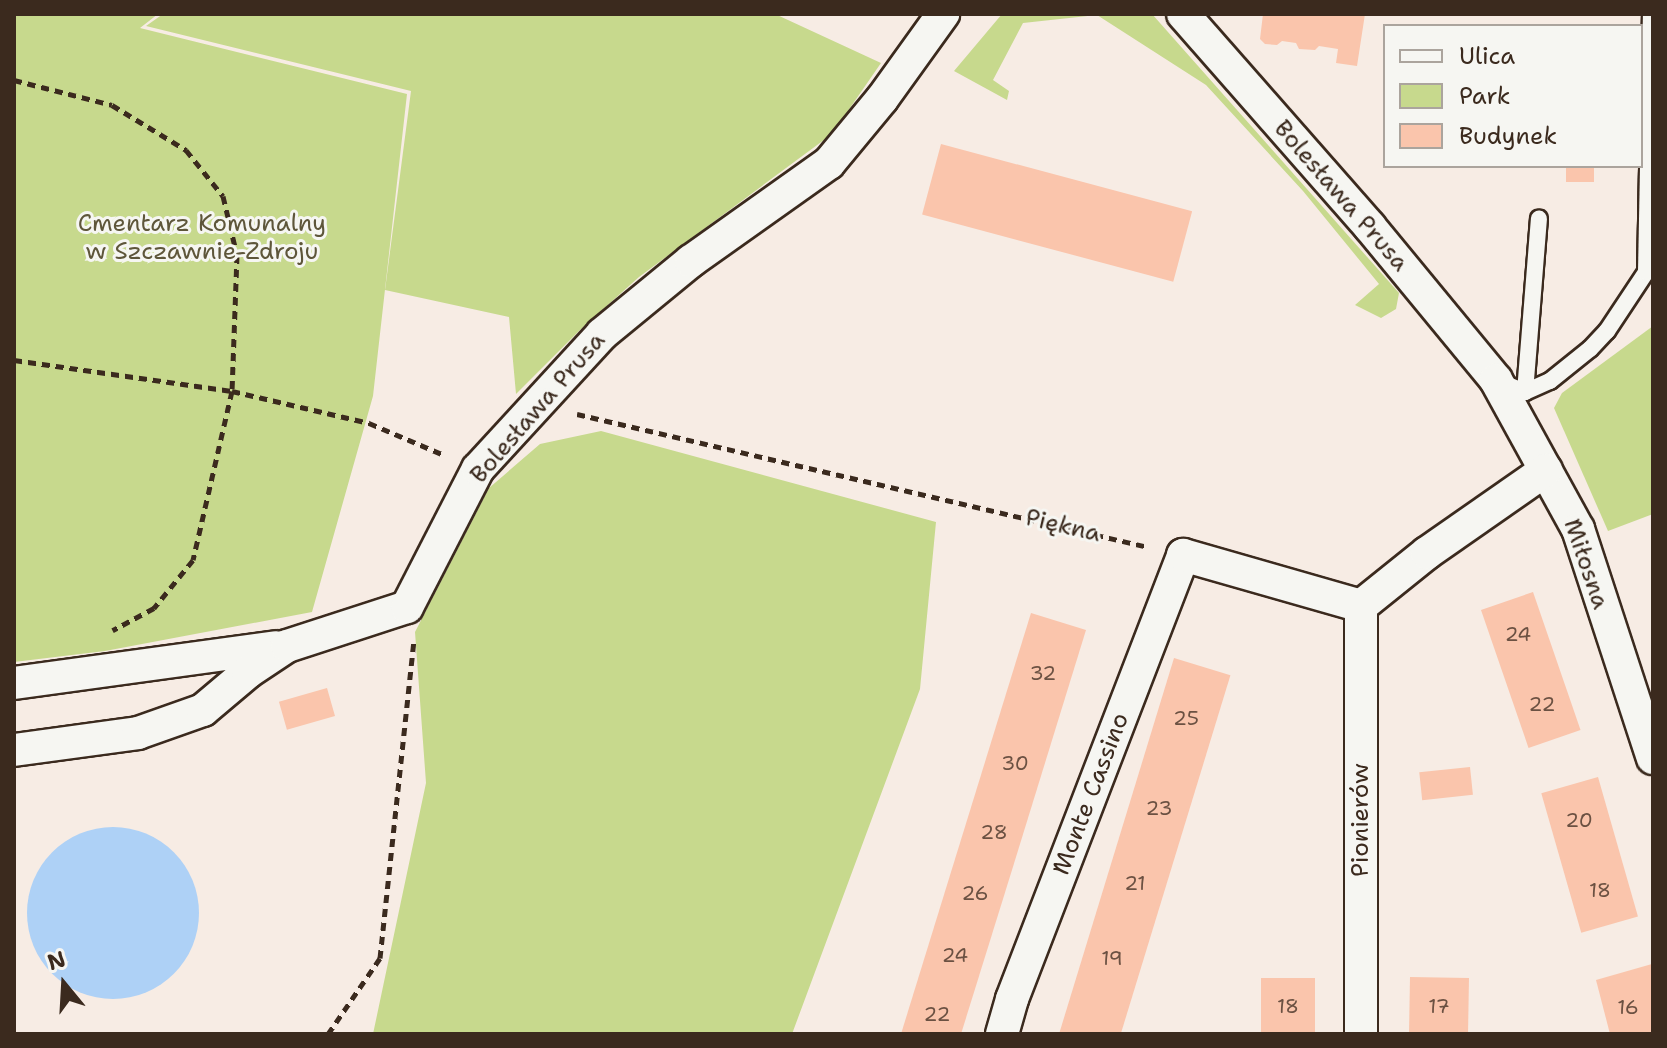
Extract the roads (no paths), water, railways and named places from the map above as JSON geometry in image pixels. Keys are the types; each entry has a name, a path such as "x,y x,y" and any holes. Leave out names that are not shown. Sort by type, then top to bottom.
{"street":[{"name":"Bolesława Prusa","path":"287,646 407,607 478,469 602,334 691,261 829,163 882,99 943,14"},
{"name":"Bolesława Prusa","path":"1183,14 1510,386"},
{"name":"Miłosna","path":"1510,386 1546,470 1578,529 1653,758"},
{"path":"1361,606 1427,553 1546,470"},
{"name":"Monte Cassino","path":"1002,1034 1012,999 1183,555 1361,606"},
{"name":"Pionierów","path":"1361,606 1361,1034"},
{"path":"14,683 287,646"},
{"path":"14,750 138,733 203,710 248,672 287,646"}],"lane":[{"path":"1539,219 1510,386 1550,381 1590,349 1646,272 1651,14"}],"water":[{"path":"113,827 146,834 174,852 192,880 199,913 192,946 174,974 146,992 113,999 80,992 52,974 34,946 27,913 34,880 52,852 80,834"}],"park label":[{"name":"Cmentarz Komunalny w Szczawnie-Zdroju","path":"202,238"}]}
